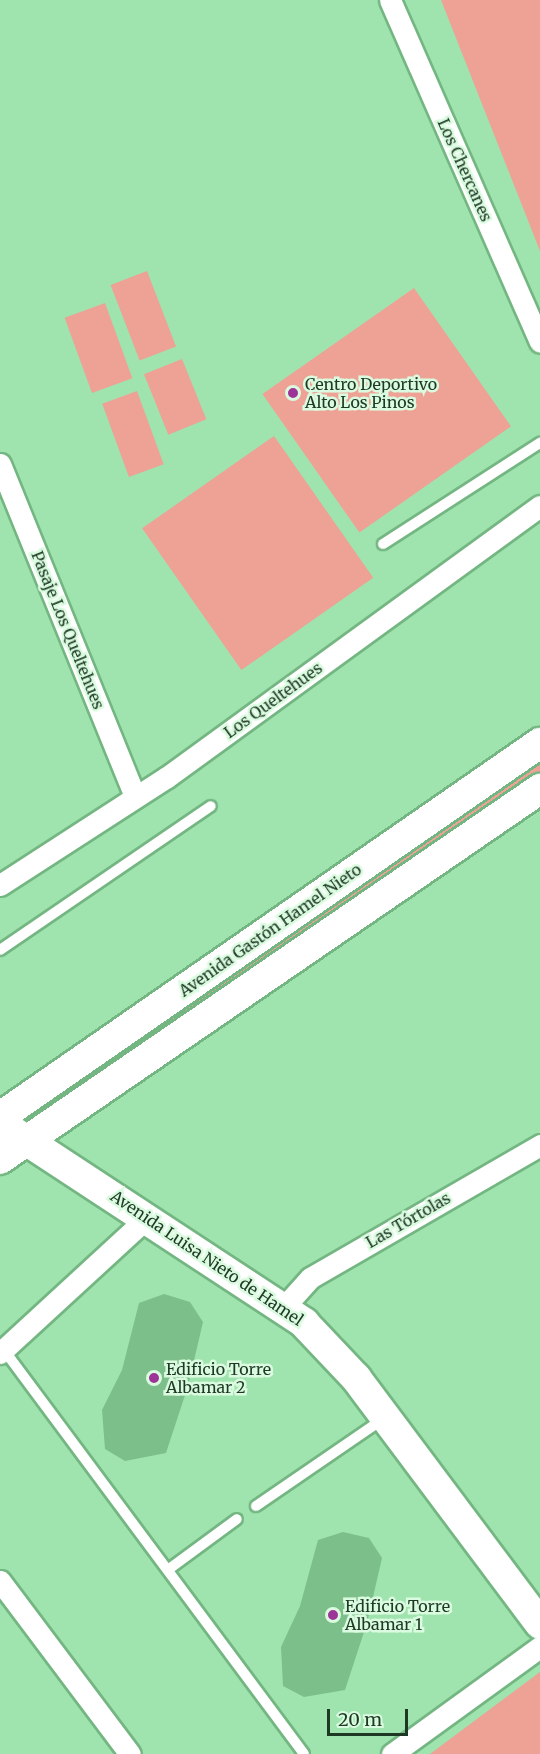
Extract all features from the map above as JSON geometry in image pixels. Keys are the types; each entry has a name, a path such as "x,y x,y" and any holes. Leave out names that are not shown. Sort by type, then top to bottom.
{"main road":[{"name":"Avenida Gastón Hamel Nieto","path":"0,1117 540,743"},
{"path":"0,1159 540,789"},
{"name":"Avenida Luisa Nieto de Hamel","path":"0,1123 284,1307 340,1359 540,1624"}],"street":[{"name":"Los Chercanes","path":"390,0 540,341"},
{"name":"Pasaje Los Queltehues","path":"0,464 135,796"},
{"name":"Los Queltehues","path":"0,885 135,796 540,506"},
{"name":"Las Tórtolas","path":"284,1307 310,1278 540,1145"},
{"path":"2,1351 148,1217"},
{"path":"0,1581 130,1754"},
{"path":"392,1754 540,1647"}],"lane":[{"path":"383,544 540,443"},
{"path":"0,950 211,806"},
{"path":"2,1351 169,1569 304,1754"},
{"path":"256,1506 386,1417"},
{"path":"169,1569 237,1519"}],"shaded area":[{"path":"441,0 540,0 540,251"},
{"path":"147,271 176,347 140,361 111,285"},
{"path":"414,288 511,426 359,533 262,394"},
{"path":"105,303 132,378 92,393 65,318"},
{"path":"182,359 206,419 168,435 144,374"},
{"path":"137,391 164,464 129,477 102,404"},
{"path":"274,436 373,578 241,670 142,528"},
{"path":"540,756 540,776 47,1115 38,1108"},
{"path":"540,1672 540,1754 430,1754"}],"building":[{"name":"Edificio Torre Albamar 2","path":"164,1294 190,1302 203,1322 188,1386 166,1453 125,1461 105,1449 102,1410 122,1370 139,1303"},
{"name":"Edificio Torre Albamar 1","path":"343,1532 369,1538 382,1558 367,1623 345,1690 304,1697 283,1686 281,1647 300,1606 318,1540"}],"place":[{"name":"Centro Deportivo Alto Los Pinos","path":"293,393"},
{"name":"Edificio Torre Albamar 2","path":"154,1378"},
{"name":"Edificio Torre Albamar 1","path":"333,1615"}]}
